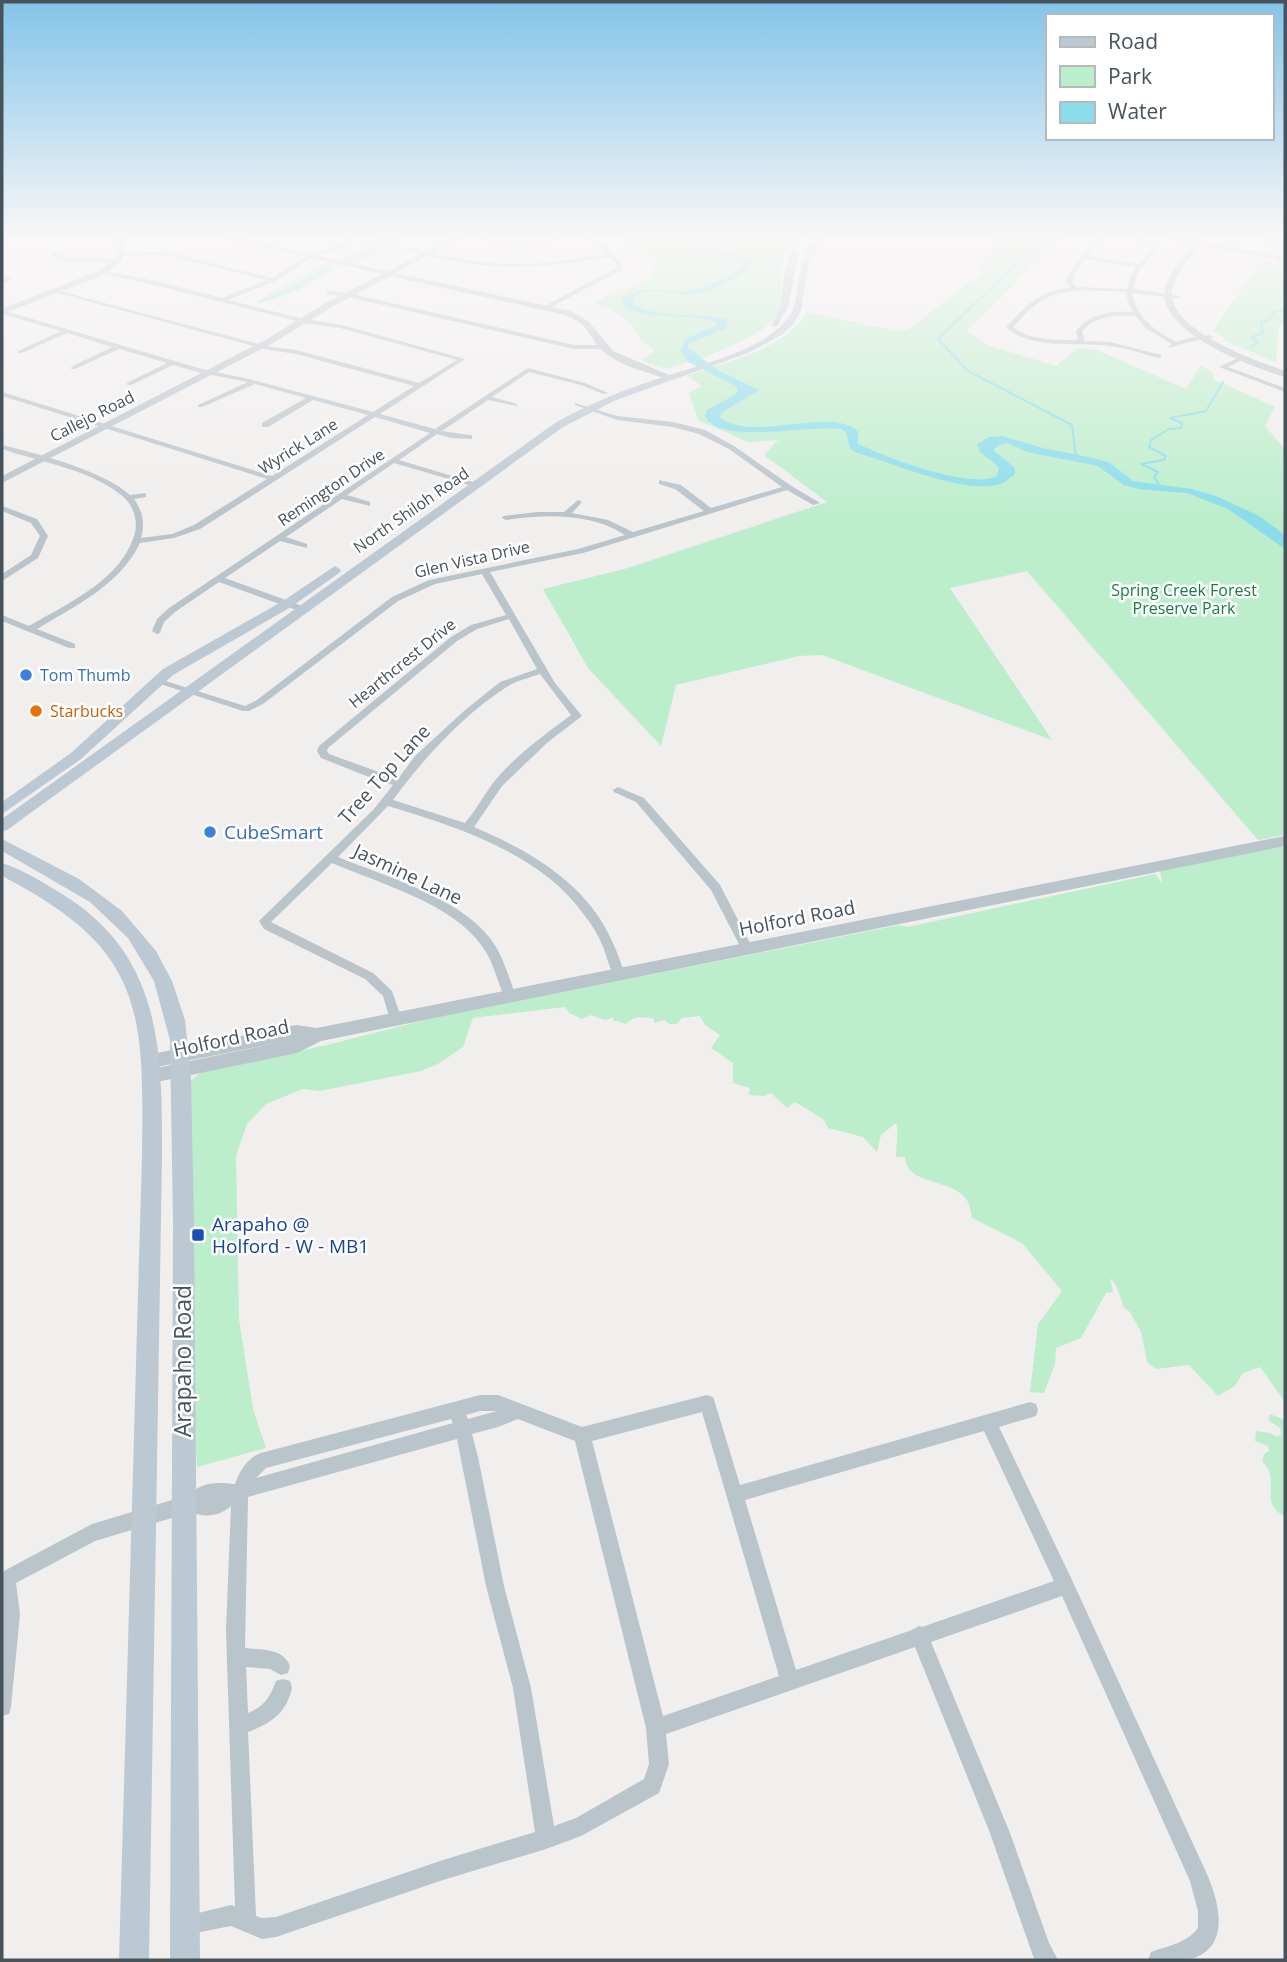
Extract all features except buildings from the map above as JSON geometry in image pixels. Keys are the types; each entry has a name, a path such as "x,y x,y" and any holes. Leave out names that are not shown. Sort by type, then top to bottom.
{"main road":[{"name":"North Shiloh Road","path":"2,809 69,761 156,681 192,656 287,604 554,417 744,344 764,331"},
{"name":"North Shiloh Road","path":"2,826 582,407 605,393 753,348 780,331"},
{"path":"89,763 97,750 97,745 92,741"},
{"name":"Arapaho Road","path":"2,844 83,887 109,906 137,938 163,979 176,1015 182,1062 184,1237 182,1506 185,1960"},
{"name":"Arapaho Road","path":"2,869 77,913 113,950 134,985 145,1011 152,1068 134,1960"},
{"path":"113,950 137,938"}],"street":[{"path":"60,331 208,373 254,382 436,432 468,437"},
{"path":"201,331 259,346 296,352 421,386"},
{"name":"Callejo Road","path":"2,480 287,331"},
{"name":"Wyrick Lane","path":"138,541 185,532 461,359 357,331"},
{"path":"499,331 581,348 602,346"},
{"path":"595,331 602,346 617,357 671,374"},
{"path":"1011,331 1053,341 1111,344 1159,356"},
{"path":"1079,331 1082,343"},
{"path":"1153,331 1176,344"},
{"path":"1199,331 1242,358 1285,372"},
{"path":"20,352 65,332"},
{"path":"1143,360 1159,356 1176,344 1207,337 1285,372"},
{"path":"73,368 117,347"},
{"path":"1242,358 1222,367 1285,390"},
{"path":"129,384 172,363"},
{"name":"Remington Drive","path":"158,631 160,621 165,615 528,370 583,384 605,393"},
{"path":"200,406 254,382"},
{"path":"2,394 273,479"},
{"path":"265,425 312,398"},
{"path":"488,398 515,405"},
{"path":"582,407 623,419 668,423 701,431 725,443 788,488 816,503"},
{"path":"2,447 94,478 129,498 141,523 138,541 127,561 103,583 30,629"},
{"path":"394,461 476,486"},
{"path":"662,482 678,487 710,512"},
{"name":"Glen Vista Drive","path":"156,681 239,709 254,706 403,594 432,582 580,551 788,488"},
{"path":"129,498 143,495"},
{"path":"342,496 367,504"},
{"path":"566,515 578,502"},
{"path":"2,508 34,521 44,537 35,556 2,578"},
{"path":"506,518 541,513 566,515 608,524 634,536"},
{"path":"280,538 304,546"},
{"path":"466,828 481,811 498,784 544,740 577,716 542,670 485,570"},
{"path":"219,579 302,609"},
{"name":"Hearthcrest Drive","path":"400,783 325,756 322,751 324,746 454,639 474,627 511,616"},
{"path":"2,618 72,646"},
{"name":"Tree Top Lane","path":"396,1020 388,994 369,976 268,926 265,921 387,802 419,758 491,692 514,678 542,670"},
{"path":"618,790 640,800 716,888 747,948"},
{"path":"387,802 466,828 520,852 566,886 596,921 619,975"},
{"name":"Holford Road","path":"152,1068 297,1046 317,1035 1285,841"},
{"name":"Jasmine Lane","path":"330,858 464,919 494,952 510,997"},
{"path":"246,1921 236,1657 236,1492 247,1475 261,1461 459,1419 498,1419 516,1411 535,1415 582,1435 707,1404 790,1681"},
{"path":"734,1495 1030,1410"},
{"path":"236,1492 459,1419"},
{"path":"459,1419 470,1457 495,1586 522,1689 546,1839"},
{"path":"988,1422 1066,1586 1199,1879 1210,1909 1207,1929 1200,1942 1159,1960"},
{"path":"185,1925 231,1915 262,1929 276,1927 581,1826 652,1786 659,1765 656,1728 582,1435"},
{"path":"2,1707 11,1614 4,1580 92,1533 182,1506"},
{"path":"656,1728 1066,1586"},
{"path":"919,1635 1000,1833 1040,1949 1047,1960"},
{"path":"236,1657 273,1660 281,1666"},
{"path":"238,1726 262,1718 276,1707 283,1689"}],"green space":[{"path":"636,331 760,331 727,348 667,368 642,360 655,350 641,340"},
{"name":"Spring Creek Forest Preserve Park","path":"790,331 967,331 988,345 1056,366 1078,348 1097,350 1186,389 1201,365 1214,374 1213,379 1275,407 1265,426 1285,449 1285,835 1258,840 1027,571 950,588 1052,740 822,655 799,656 676,685 661,746 588,668 543,589 628,568 827,502 764,455 778,440 748,442 698,420 689,393 702,386 687,376 753,353"},
{"path":"1213,331 1279,331 1276,362 1230,343"},
{"path":"1285,846 1285,1402 1260,1367 1243,1373 1235,1386 1218,1396 1189,1365 1156,1369 1147,1362 1141,1332 1130,1312 1124,1308 1116,1285 1110,1278 1113,1292 1106,1293 1081,1338 1056,1348 1055,1364 1044,1393 1030,1392 1038,1324 1062,1291 1022,1243 972,1218 968,1202 962,1194 913,1173 907,1167 905,1157 896,1157 896,1123 881,1135 877,1152 863,1137 828,1128 823,1119 795,1102 787,1108 771,1093 765,1096 749,1095 750,1088 733,1083 733,1063 711,1048 720,1035 705,1025 700,1016 682,1018 676,1024 669,1024 665,1020 654,1023 654,1019 643,1017 632,1019 626,1024 613,1020 614,1017 605,1020 591,1015 582,1019 569,1013 565,1007 473,1018 463,1047 438,1064 421,1071 320,1091 303,1089 266,1104 247,1124 236,1156 239,1319 253,1409 266,1448 197,1467 191,1354 191,1081 199,1073 429,1019 899,925 907,927 1155,874 1162,883 1160,870"},
{"path":"1270,1414 1285,1420 1285,1516 1278,1512 1271,1502 1268,1468 1262,1462 1264,1454 1269,1451 1268,1446 1255,1441 1256,1431 1277,1437 1281,1434 1280,1428 1268,1420"}],"water":[{"path":"705,331 721,331 688,344 688,348 721,372 759,390 721,413 720,418 735,425 753,427 831,422 846,425 858,432 858,444 927,470 967,479 997,476 999,467 980,452 977,444 989,437 1002,436 1110,463 1133,481 1192,489 1216,496 1259,516 1285,535 1285,549 1228,509 1187,493 1124,485 1098,466 1027,452 1007,443 993,450 1015,468 1015,474 1001,484 981,486 945,481 854,452 850,448 846,432 841,429 768,432 728,430 714,425 705,416 707,410 735,395 738,391 736,386 688,362 681,351 685,339"}],"waterway":[{"path":"947,331 938,339 968,371 1072,425 1076,457"},
{"path":"1252,347 1257,342 1252,337 1263,333 1263,331"},
{"path":"1162,489 1154,477 1158,472 1141,464 1164,460 1166,456 1149,447 1151,440 1169,429 1181,428 1182,423 1170,418 1206,411 1223,382"}],"place":[{"name":"Tom Thumb","path":"26,675"},
{"name":"Starbucks","path":"36,711"},
{"name":"CubeSmart","path":"210,832"},
{"name":"Arapaho @ Holford - W - MB1","path":"198,1235"}]}
